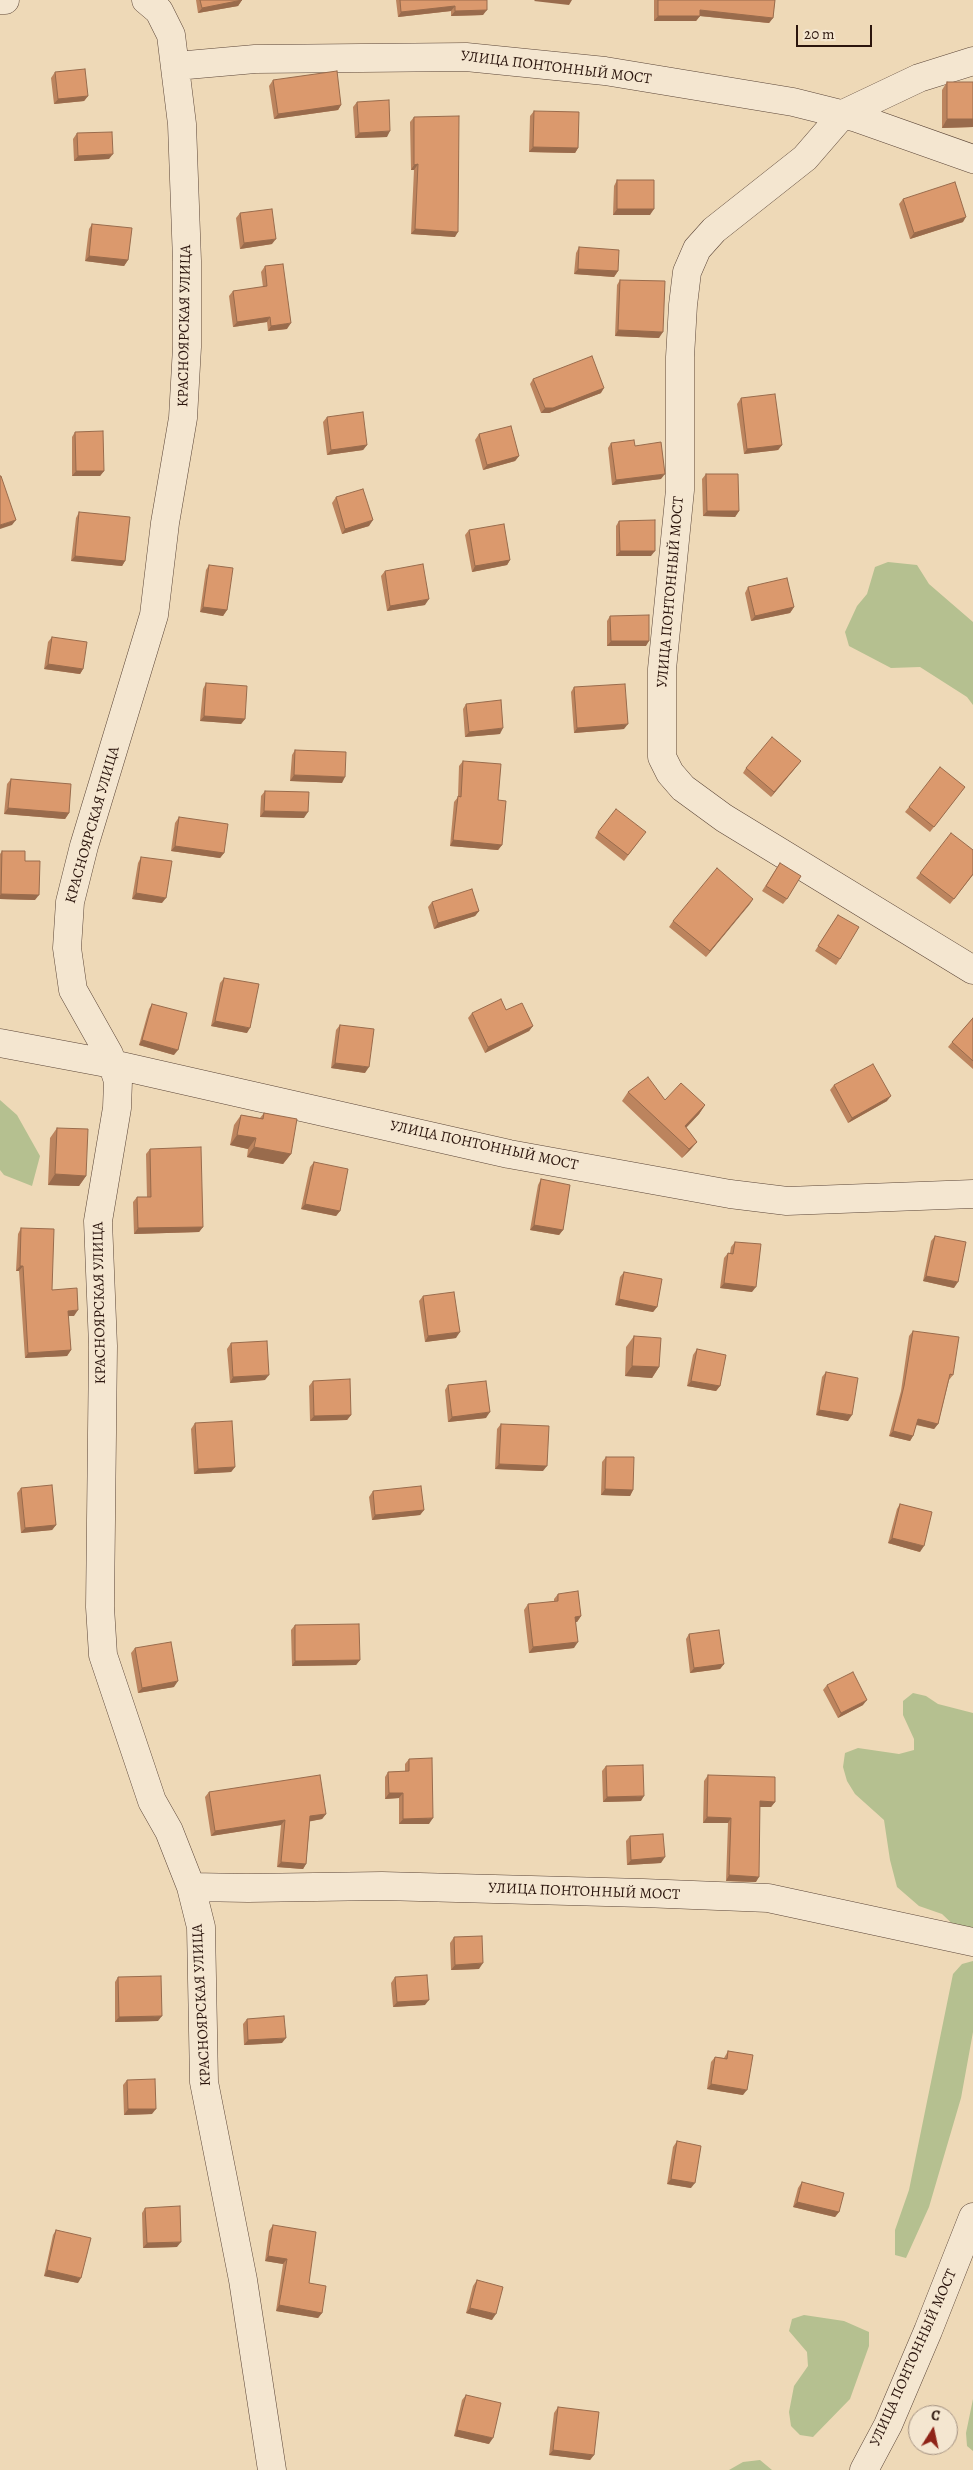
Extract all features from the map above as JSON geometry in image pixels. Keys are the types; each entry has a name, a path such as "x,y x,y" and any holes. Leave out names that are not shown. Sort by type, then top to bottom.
{"street":[{"path":"0,0 5,0"},
{"name":"КРАСНОЯРСКАЯ УЛИЦА","path":"146,0 159,11 171,36 182,124 187,261 187,347 183,418 165,523 154,615 84,846 70,902 66,948 73,990 112,1064 118,1081 117,1108 98,1221 103,1346 100,1607 103,1655 152,1801 169,1831 191,1887 201,1927 204,2082 243,2280 272,2470"},
{"name":"УЛИЦА ПОНТОННЫЙ МОСТ","path":"176,66 255,58 466,56 605,71 793,102 843,114 973,160"},
{"name":"УЛИЦА ПОНТОННЫЙ МОСТ","path":"973,61 919,78 843,114 805,158 714,230 697,249 687,272 680,357 680,490 662,669 662,757 670,773 683,788 724,818 973,970"},
{"name":"УЛИЦА ПОНТОННЫЙ МОСТ","path":"0,1043 112,1064 509,1154 730,1194 787,1201 973,1194"},
{"name":"УЛИЦА ПОНТОННЫЙ МОСТ","path":"191,1887 382,1886 768,1898 973,1942"},
{"name":"УЛИЦА ПОНТОННЫЙ МОСТ","path":"864,2470 902,2390 973,2217"}],"green space":[{"path":"888,562 917,565 929,584 973,622 973,705 967,697 920,667 891,668 849,646 845,632 857,606 867,594 875,567"},
{"path":"0,1100 17,1115 40,1156 32,1186 4,1175 0,1170"},
{"path":"913,1693 926,1696 938,1704 973,1713 973,1937 962,1933 942,1914 919,1906 897,1887 890,1860 884,1820 855,1794 847,1781 843,1767 845,1753 858,1748 899,1754 914,1750 914,1739 903,1715 903,1701"},
{"path":"973,1961 973,2032 961,2098 929,2207 906,2258 895,2255 895,2230 909,2190 953,1974 962,1964"},
{"path":"804,2315 844,2321 869,2332 869,2346 850,2399 813,2437 800,2435 791,2426 789,2412 794,2386 808,2366 807,2352 789,2331 792,2319"},
{"path":"973,2399 973,2451 967,2446 966,2433"},
{"path":"760,2460 772,2470 729,2470 743,2462"}],"building":[{"path":"200,0 242,0 202,8"},
{"path":"400,0 487,0 487,10 455,11 455,6 401,12"},
{"path":"658,0 775,0 773,18 700,10 700,16 658,16"},
{"path":"85,69 88,96 58,99 55,72"},
{"path":"337,71 341,105 278,114 273,80"},
{"path":"947,82 973,82 973,119 947,119"},
{"path":"389,100 390,131 359,133 357,102"},
{"path":"534,111 579,112 578,148 533,147"},
{"path":"459,116 458,232 415,229 418,164 414,165 414,117"},
{"path":"112,132 113,154 78,156 77,133"},
{"path":"617,180 654,180 654,209 617,209"},
{"path":"955,182 966,217 914,233 903,199"},
{"path":"272,209 276,239 244,243 240,213"},
{"path":"92,224 132,228 128,260 89,256"},
{"path":"579,247 619,250 618,271 578,269"},
{"path":"283,264 291,323 271,326 270,317 237,322 233,291 267,286 265,266"},
{"path":"620,280 665,281 663,332 618,330"},
{"path":"592,356 604,388 553,408 545,408 533,379"},
{"path":"775,394 782,445 747,449 741,398"},
{"path":"363,412 367,445 331,450 327,417"},
{"path":"511,426 519,456 487,465 479,434"},
{"path":"103,431 104,471 76,471 75,432"},
{"path":"634,440 635,446 661,442 665,474 616,480 611,443"},
{"path":"706,474 738,474 739,511 707,511"},
{"path":"0,476 16,520 0,525"},
{"path":"363,489 373,520 345,529 336,497"},
{"path":"79,512 130,517 125,561 75,556"},
{"path":"655,520 655,551 620,551 619,521"},
{"path":"504,524 510,560 475,566 469,530"},
{"path":"423,564 429,599 390,606 385,571"},
{"path":"209,565 233,568 227,610 203,607"},
{"path":"787,578 794,607 755,616 748,587"},
{"path":"649,615 649,641 611,641 610,616"},
{"path":"52,637 87,642 83,669 48,664"},
{"path":"206,683 247,686 245,719 204,716"},
{"path":"625,684 628,724 577,728 574,687"},
{"path":"501,700 503,728 469,732 466,704"},
{"path":"772,737 801,761 774,792 746,768"},
{"path":"295,750 346,752 345,777 294,775"},
{"path":"463,761 501,764 498,800 506,801 502,845 453,840 458,796 461,797"},
{"path":"940,767 965,787 934,827 909,807"},
{"path":"11,779 71,784 69,813 8,808"},
{"path":"265,791 309,792 308,812 264,811"},
{"path":"616,809 646,832 628,855 598,832"},
{"path":"179,817 228,824 224,853 175,846"},
{"path":"951,833 973,850 973,874 954,899 920,873"},
{"path":"2,851 25,851 25,861 40,861 39,895 1,894"},
{"path":"141,857 172,861 166,898 136,893"},
{"path":"780,863 801,876 787,899 766,886"},
{"path":"717,868 753,899 710,951 673,921"},
{"path":"472,889 479,911 438,923 432,902"},
{"path":"838,915 859,927 840,959 818,946"},
{"path":"224,978 259,984 250,1028 215,1021"},
{"path":"501,999 506,1010 522,1003 533,1026 488,1047 472,1013"},
{"path":"152,1004 187,1013 178,1050 142,1040"},
{"path":"973,1018 973,1061 952,1042"},
{"path":"340,1025 374,1029 369,1067 335,1063"},
{"path":"873,1064 891,1096 852,1118 834,1085"},
{"path":"648,1077 665,1100 681,1083 705,1105 685,1126 697,1142 689,1149 628,1092"},
{"path":"264,1113 297,1119 291,1154 254,1147 256,1138 237,1135 241,1115 263,1119"},
{"path":"57,1128 88,1129 86,1176 55,1174"},
{"path":"201,1147 203,1227 138,1228 137,1197 151,1197 150,1149"},
{"path":"314,1162 348,1169 340,1211 305,1204"},
{"path":"541,1179 570,1185 563,1230 534,1225"},
{"path":"21,1228 54,1229 52,1290 77,1288 78,1310 68,1311 71,1350 28,1353 23,1266 20,1266"},
{"path":"935,1236 966,1242 958,1282 926,1276"},
{"path":"735,1242 761,1244 756,1287 724,1283 728,1253 733,1254"},
{"path":"624,1272 662,1279 657,1307 619,1299"},
{"path":"454,1292 460,1332 428,1336 423,1296"},
{"path":"913,1331 959,1337 953,1375 950,1374 938,1424 918,1419 913,1436 893,1431 904,1386"},
{"path":"634,1336 661,1338 659,1367 632,1366"},
{"path":"267,1341 269,1375 233,1377 231,1343"},
{"path":"697,1349 726,1355 720,1386 691,1381"},
{"path":"826,1372 858,1378 852,1415 819,1410"},
{"path":"350,1379 351,1415 314,1416 313,1381"},
{"path":"486,1381 490,1412 452,1417 448,1385"},
{"path":"232,1421 235,1467 198,1469 195,1423"},
{"path":"501,1424 549,1426 547,1466 499,1464"},
{"path":"606,1457 634,1457 633,1490 605,1489"},
{"path":"52,1485 56,1525 25,1528 21,1488"},
{"path":"421,1486 424,1510 375,1515 373,1491"},
{"path":"900,1504 932,1512 924,1546 892,1538"},
{"path":"578,1591 581,1616 575,1617 578,1642 533,1647 528,1604 558,1601 558,1594"},
{"path":"359,1624 360,1660 295,1661 295,1625"},
{"path":"719,1630 724,1664 694,1668 689,1634"},
{"path":"171,1642 178,1681 142,1688 135,1648"},
{"path":"853,1672 867,1700 841,1713 827,1685"},
{"path":"432,1758 433,1818 403,1819 403,1793 389,1793 388,1772 409,1771 409,1759"},
{"path":"643,1765 644,1796 607,1797 606,1766"},
{"path":"320,1775 326,1814 310,1816 306,1864 281,1862 285,1820 215,1831 209,1792"},
{"path":"708,1775 775,1777 775,1802 760,1801 759,1877 729,1875 731,1818 707,1817"},
{"path":"663,1834 665,1857 631,1860 630,1836"},
{"path":"482,1936 483,1963 455,1965 454,1937"},
{"path":"427,1975 429,2000 397,2002 395,1977"},
{"path":"161,1976 162,2016 119,2017 118,1977"},
{"path":"284,2016 286,2038 248,2040 247,2019"},
{"path":"728,2051 753,2055 747,2090 711,2084 715,2057 727,2059"},
{"path":"155,2079 156,2109 128,2109 127,2080"},
{"path":"677,2141 701,2146 695,2183 671,2179"},
{"path":"802,2182 844,2193 839,2212 797,2202"},
{"path":"180,2206 181,2242 147,2243 145,2208"},
{"path":"273,2225 316,2232 309,2283 326,2286 322,2313 279,2305 287,2259 268,2256"},
{"path":"56,2230 91,2238 81,2278 47,2270"},
{"path":"477,2280 503,2287 496,2314 470,2308"},
{"path":"466,2395 501,2403 493,2438 457,2430"},
{"path":"558,2407 599,2412 594,2455 553,2450"}]}
